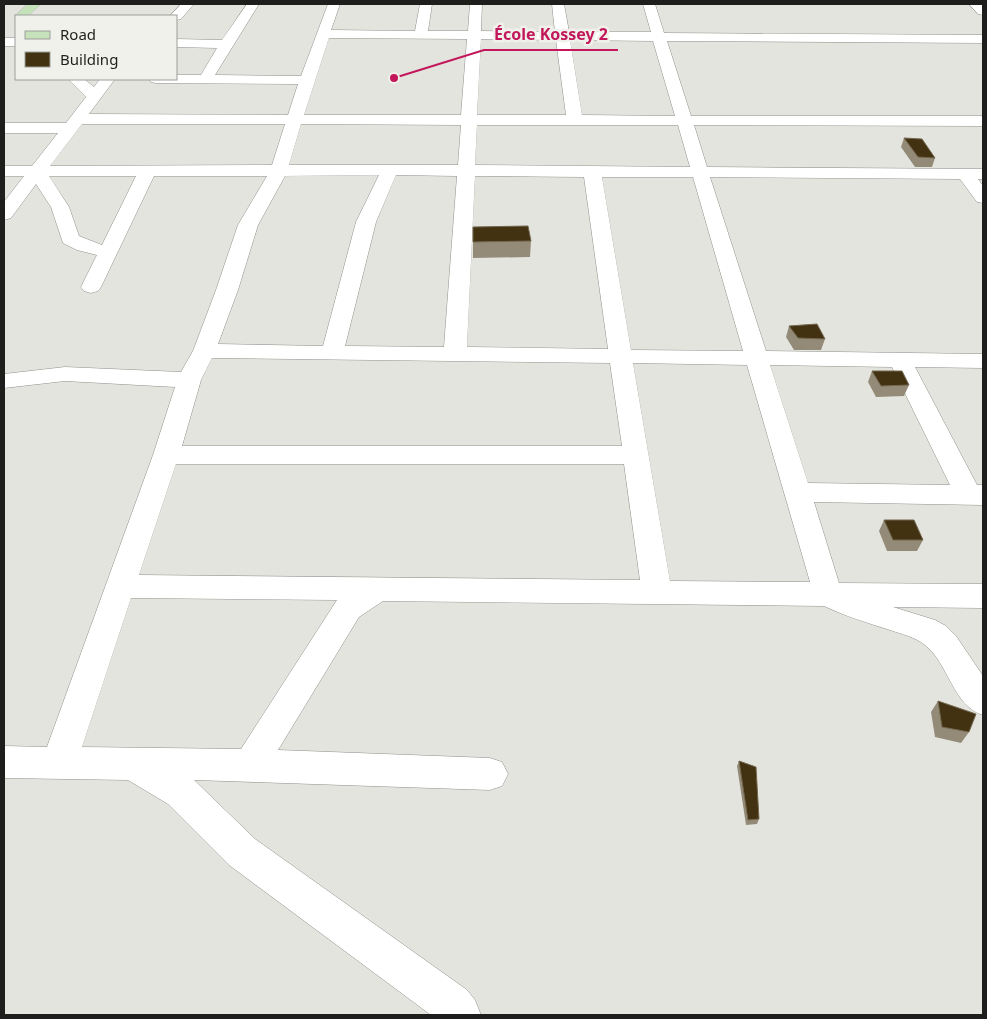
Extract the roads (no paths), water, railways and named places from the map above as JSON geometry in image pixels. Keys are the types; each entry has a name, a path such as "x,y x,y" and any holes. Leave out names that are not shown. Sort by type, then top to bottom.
{"main road":[{"path":"22,15 35,4"},
{"path":"4,32 15,22"}],"street":[{"path":"177,15 188,4"},
{"path":"205,80 253,4"},
{"path":"59,763 166,455 189,380 204,351 227,290 248,225 279,170 307,80 334,4"},
{"path":"421,35 426,4"},
{"path":"455,354 476,4"},
{"path":"558,4 575,120"},
{"path":"649,4 828,594 847,604 918,627 937,637 948,649 973,690 983,701"},
{"path":"975,4 983,11"},
{"path":"324,34 983,39"},
{"path":"178,43 226,44"},
{"path":"178,79 307,80"},
{"path":"76,80 95,96"},
{"path":"4,214 107,80"},
{"path":"4,128 73,123 296,119 983,122"},
{"path":"91,287 148,170"},
{"path":"332,354 366,222 390,170"},
{"path":"4,172 390,170 974,174 983,198"},
{"path":"37,171 60,207 70,239 84,246 108,252"},
{"path":"592,172 657,592"},
{"path":"204,351 983,361"},
{"path":"900,360 976,495"},
{"path":"4,381 65,374 189,380"},
{"path":"166,455 636,455"},
{"path":"797,492 976,495"},
{"path":"120,586 983,596"},
{"path":"250,765 348,608 378,589"},
{"path":"4,762 250,765 490,774"},
{"path":"133,763 181,792 242,852 452,1005 460,1015"}],"place":[{"name":"École Kossey 2","path":"394,78"}]}
